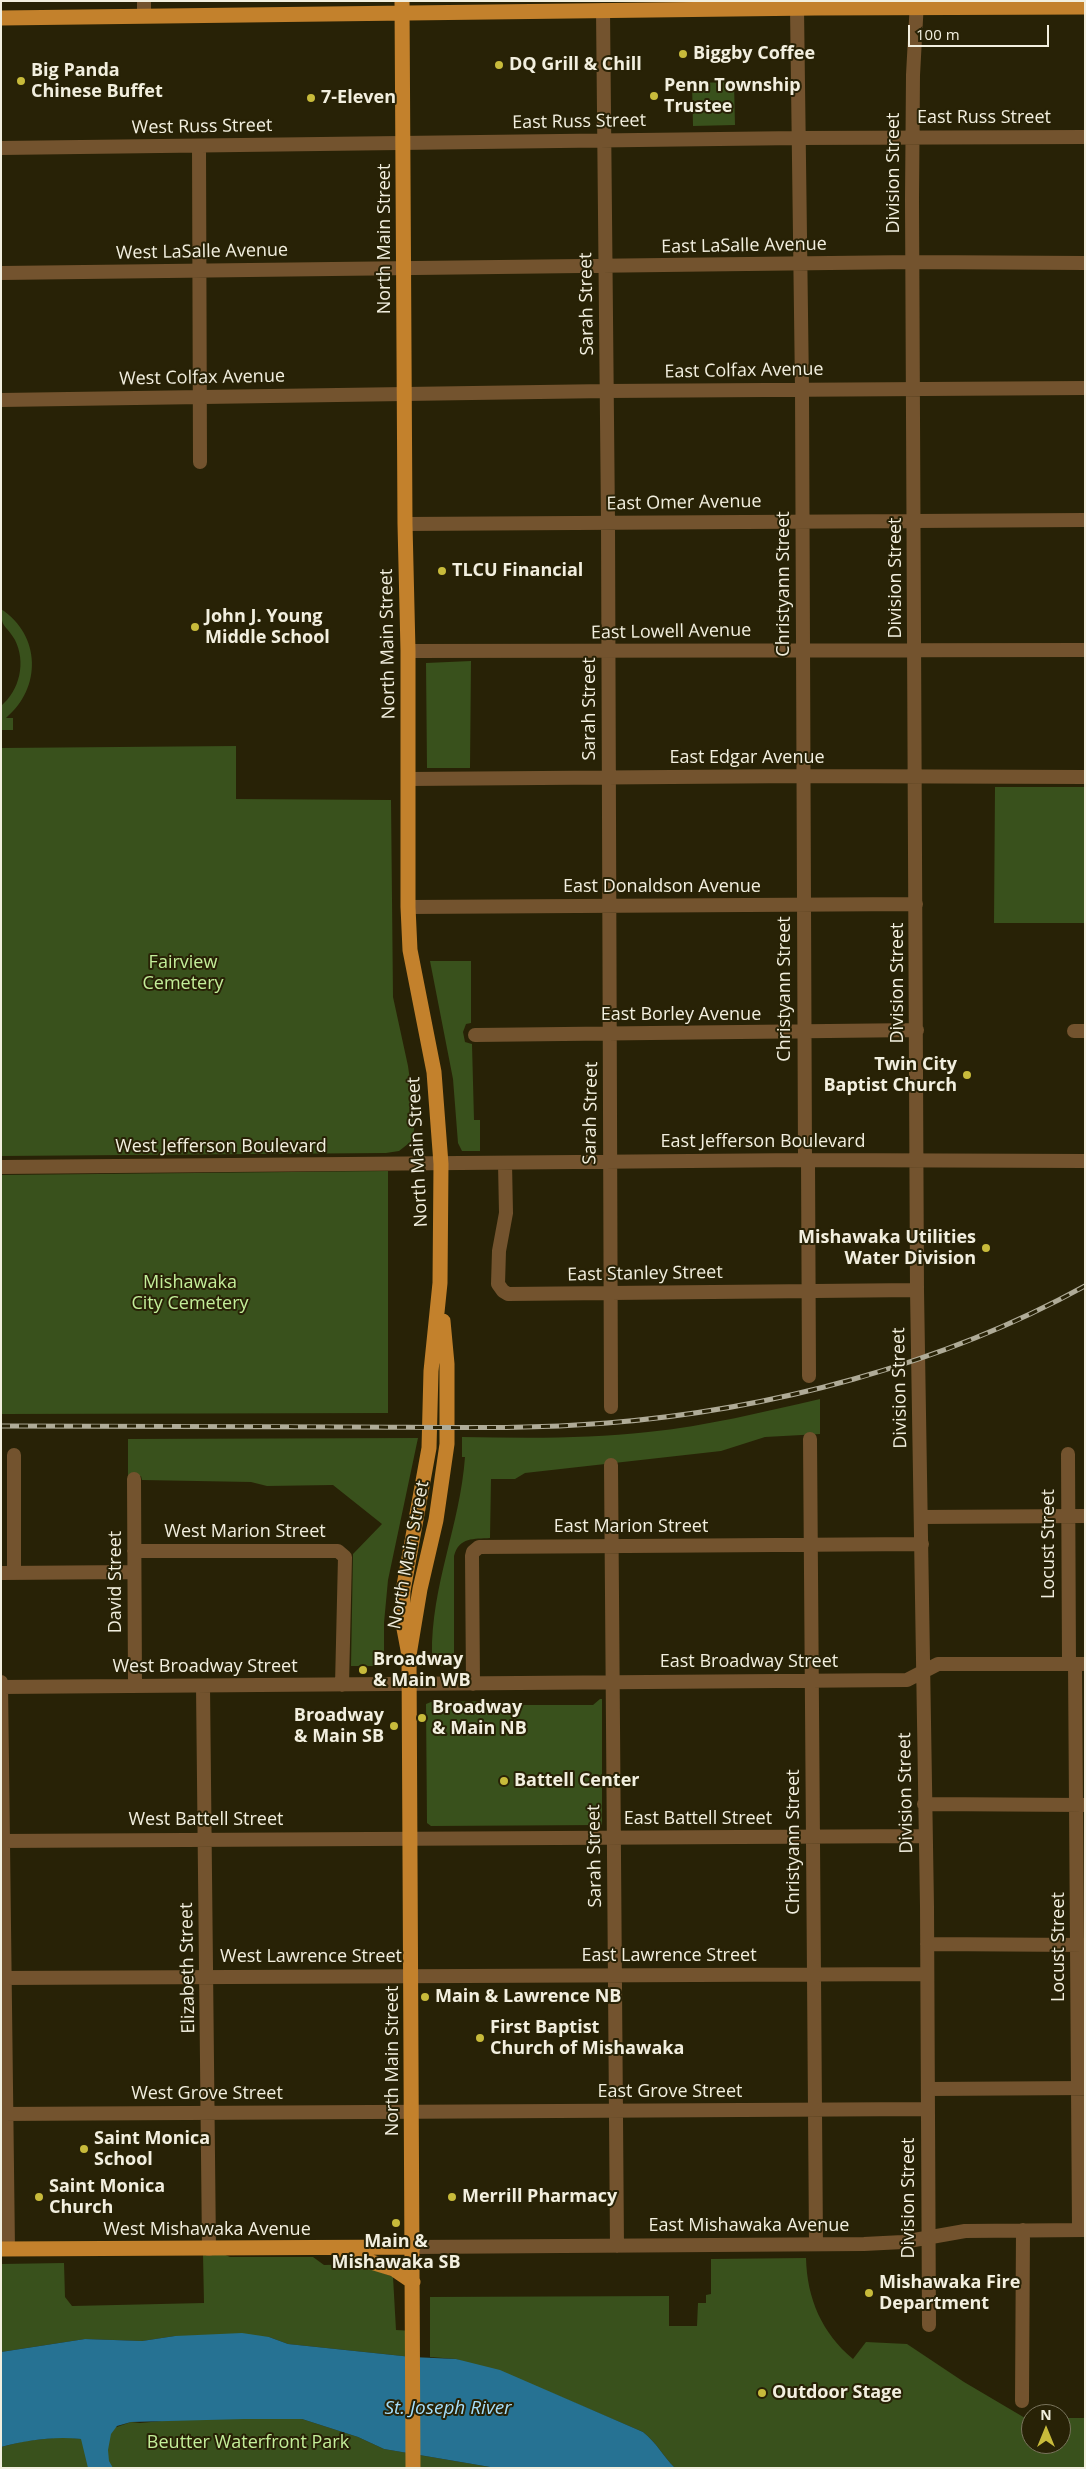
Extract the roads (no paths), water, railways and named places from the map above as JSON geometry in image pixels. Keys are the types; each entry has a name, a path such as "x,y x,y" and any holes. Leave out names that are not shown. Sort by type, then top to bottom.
{"main road":[{"path":"1,18 144,8 402,7 603,10 797,8 819,4 1085,7"},
{"name":"North Main Street","path":"402,7 405,524 409,779 408,907 411,959 434,1072 441,1164 440,1283 431,1371 429,1448 403,1591 402,1618 409,1655 410,1684 414,2326 413,2468"},
{"name":"West Mishawaka Avenue","path":"5,2249 413,2247"},
{"path":"326,2248 394,2269 413,2282"}],"street":[{"name":"Division Street","path":"917,4 912,137 917,1290 927,1944 929,2325"},
{"name":"Christyann Street","path":"797,8 802,389 804,1033 809,1376"},
{"name":"Sarah Street","path":"603,10 608,522 610,1407"},
{"name":"East Russ Street","path":"403,143 912,137 1085,137"},
{"name":"West Russ Street","path":"1,148 403,143"},
{"path":"199,146 200,462"},
{"name":"East LaSalle Avenue","path":"404,269 913,262 1085,263"},
{"name":"West LaSalle Avenue","path":"1,273 404,269"},
{"name":"East Colfax Avenue","path":"404,394 914,388 1085,388"},
{"name":"West Colfax Avenue","path":"1,400 404,394"},
{"name":"East Omer Avenue","path":"405,524 914,519 1085,520"},
{"name":"East Lowell Avenue","path":"408,651 1085,650"},
{"name":"East Edgar Avenue","path":"409,779 803,776 1085,777"},
{"name":"East Donaldson Avenue","path":"408,907 916,904"},
{"name":"East Borley Avenue","path":"475,1035 804,1033 917,1030"},
{"name":"East Jefferson Boulevard","path":"441,1164 806,1160 1085,1161"},
{"name":"East Stanley Street","path":"505,1163 506,1213 499,1251 498,1284 503,1292 508,1294 917,1290"},
{"name":"West Jefferson Boulevard","path":"1,1167 441,1164"},
{"name":"Christyann Street","path":"810,1439 816,2244"},
{"name":"Locust Street","path":"1068,1454 1068,1516 1081,1805 1082,2230"},
{"path":"14,1455 8,1573 134,1572"},
{"name":"Sarah Street","path":"611,1465 616,2246"},
{"name":"David Street","path":"134,1479 135,1686"},
{"path":"921,1517 1085,1516"},
{"name":"East Marion Street","path":"473,1684 472,1556 476,1549 922,1544"},
{"name":"West Marion Street","path":"134,1551 329,1549 338,1551 345,1557 346,1566 342,1612 342,1685"},
{"name":"East Broadway Street","path":"410,1684 907,1680 938,1664 1076,1664"},
{"name":"West Broadway Street","path":"2,1685 410,1684"},
{"path":"2,1685 5,2249"},
{"name":"Elizabeth Street","path":"204,1686 209,2249"},
{"path":"924,1804 1081,1805"},
{"name":"East Battell Street","path":"410,1839 925,1836"},
{"name":"West Battell Street","path":"3,1841 410,1839"},
{"path":"927,1944 1082,1945"},
{"name":"East Lawrence Street","path":"411,1976 927,1974"},
{"name":"West Lawrence Street","path":"3,1978 411,1976"},
{"path":"928,2089 1082,2088"},
{"name":"East Grove Street","path":"412,2112 928,2109"},
{"name":"West Grove Street","path":"4,2114 412,2112"},
{"path":"1022,2401 1023,2230"},
{"name":"East Mishawaka Avenue","path":"413,2247 894,2243 959,2232 1082,2230"}],"water":[{"name":"St. Joseph River","path":"242,2333 269,2337 288,2344 412,2357 456,2359 500,2370 643,2432 675,2468 496,2468 384,2449 358,2437 302,2419 131,2422 117,2426 111,2434 108,2450 109,2461 113,2468 88,2468 81,2439 41,2439 1,2447 1,2352 85,2339 142,2341 175,2336"}],"railway":[{"path":"1,1426 444,1428 574,1425 668,1417 792,1395 914,1361 973,1339 1030,1314 1085,1286"}],"place":[{"name":"Biggby Coffee","path":"683,54"},
{"name":"DQ Grill & Chill","path":"499,65"},
{"name":"Big Panda Chinese Buffet","path":"21,81"},
{"name":"Penn Township Trustee","path":"654,96"},
{"name":"7-Eleven","path":"311,98"},
{"name":"TLCU Financial","path":"442,571"},
{"name":"John J. Young Middle School","path":"195,627"},
{"name":"Twin City Baptist Church","path":"967,1075"},
{"name":"Mishawaka Utilities Water Division","path":"986,1248"},
{"name":"Broadway & Main WB","path":"363,1670"},
{"name":"Broadway & Main NB","path":"422,1718"},
{"name":"Broadway & Main SB","path":"394,1726"},
{"name":"Battell Center","path":"504,1781"},
{"name":"Main & Lawrence NB","path":"425,1997"},
{"name":"First Baptist Church of Mishawaka","path":"480,2038"},
{"name":"Saint Monica School","path":"84,2149"},
{"name":"Saint Monica Church","path":"39,2197"},
{"name":"Merrill Pharmacy","path":"452,2197"},
{"name":"Main & Mishawaka SB","path":"396,2223"},
{"name":"Mishawaka Fire Department","path":"869,2293"},
{"name":"Outdoor Stage","path":"762,2393"}],"park label":[{"name":"Fairview Cemetery","path":"183,973"},
{"name":"Mishawaka City Cemetery","path":"190,1294"},
{"name":"Beutter Waterfront Park","path":"248,2443"}]}
